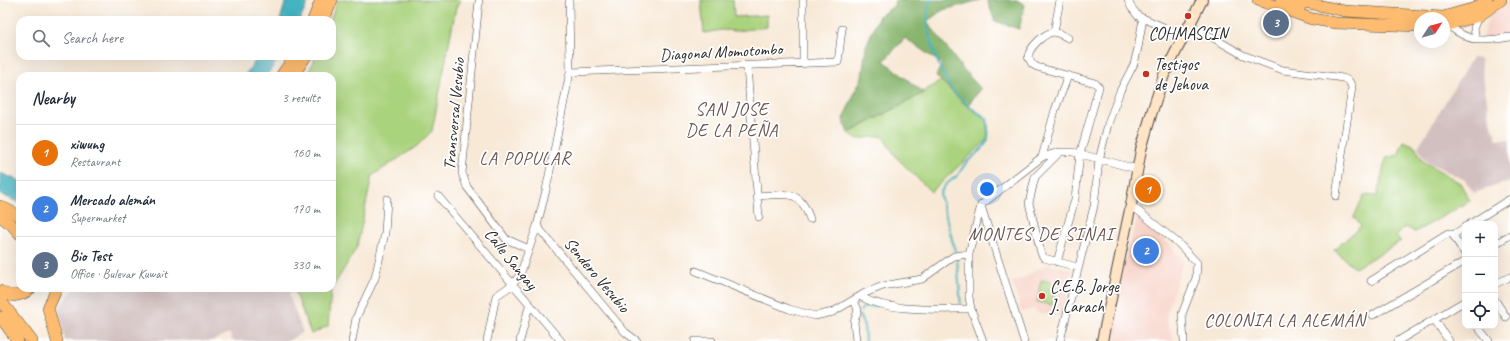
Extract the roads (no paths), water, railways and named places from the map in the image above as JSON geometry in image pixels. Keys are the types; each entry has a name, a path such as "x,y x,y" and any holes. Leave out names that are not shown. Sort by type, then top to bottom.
{"main road":[{"path":"315,16 321,0"},
{"path":"326,16 332,0"},
{"path":"1102,341 1131,205 1137,169 1149,122 1164,75 1202,0"},
{"path":"1258,0 1312,20 1336,23 1414,26"},
{"path":"1281,0 1345,11 1443,16 1474,8 1487,0"},
{"path":"1294,0 1367,23"},
{"path":"1450,25 1478,16 1502,0"},
{"path":"284,72 292,60"},
{"path":"296,72 303,60"},
{"path":"0,206 16,214"},
{"path":"2,217 16,223"},
{"path":"2,217 16,230"},
{"path":"0,291 10,296 16,296 26,292"},
{"path":"47,292 48,308 57,341"},
{"path":"48,308 55,292"},
{"path":"0,300 32,341"},
{"path":"0,317 18,341"}],"street":[{"path":"487,341 496,296 512,285 520,275 537,226 557,140 570,72 569,0"},
{"path":"803,0 803,64"},
{"path":"1054,32 1060,0"},
{"path":"1128,0 1134,12 1143,18 1184,36"},
{"name":"Transversal Vesubio","path":"479,1 462,173 467,187 506,239 529,249"},
{"path":"1476,40 1474,28 1478,16"},
{"path":"1060,341 1077,267 1094,206 1099,160 1108,124 1120,91 1134,64 1143,18"},
{"path":"1190,24 1243,55 1283,70 1343,78 1349,81 1352,87 1336,196"},
{"path":"1450,28 1466,38 1482,42 1510,37"},
{"name":"Diagonal Momotombo","path":"570,72 839,62 842,29"},
{"path":"1054,32 1068,38"},
{"path":"1054,32 1041,39 1034,46 1028,57 1032,64 1037,67 1095,83 1099,86 1080,154 1075,199 1057,262"},
{"path":"747,66 759,217"},
{"path":"1042,157 1055,110 1068,76"},
{"path":"983,341 971,309 969,297 968,254 981,205 1042,157 1059,152 1066,151 1080,154 1137,169"},
{"path":"1059,152 1035,177 1029,203 1041,253 1048,260 1077,267"},
{"path":"757,196 794,195 800,199 806,208 810,219"},
{"name":"Calle Sangay","path":"438,196 496,262 529,306 561,341"},
{"path":"352,341 356,318 367,291 375,278 386,233 387,199"},
{"path":"1475,221 1510,199"},
{"path":"981,205 1024,341"},
{"path":"1131,205 1178,243 1197,263 1196,278 1182,314 1184,341"},
{"name":"Sendero Vesubio","path":"537,226 625,332 637,341"},
{"path":"1453,235 1462,229"},
{"path":"1371,282 1448,233 1453,235 1462,249"},
{"path":"1498,242 1510,235"},
{"path":"696,271 789,309 815,316 833,312 857,298 883,286 922,279 954,256 968,254"},
{"path":"1373,315 1462,263"},
{"path":"1498,283 1510,277"},
{"path":"857,298 888,306 971,309"},
{"path":"856,341 854,322 858,310 857,298"},
{"path":"1498,304 1506,316"},
{"path":"1398,341 1410,338 1434,319 1462,305"},
{"path":"520,341 529,306"},
{"path":"1434,319 1450,341"},
{"path":"1479,329 1489,341"},
{"path":"695,341 712,341"}],"water":[{"path":"286,0 309,0 302,16 281,16"},
{"path":"256,60 278,60 269,72 247,72"},
{"path":"0,173 16,179 16,201 0,194"}],"waterway":[{"path":"931,0 927,20 932,45 941,70 955,93 987,119 989,135 983,148 941,191 940,195 956,254"},
{"path":"957,258 961,307"},
{"path":"860,311 864,307 876,306"},
{"path":"859,315 864,326 865,341"}],"place":[{"name":"COHMASCIN","path":"1188,16"},
{"name":"Bio Test","path":"1276,23"},
{"name":"Testigos de Jehova","path":"1146,74"},
{"name":"xiwung","path":"1148,190"},
{"name":"Mercado alemán","path":"1146,251"},
{"name":"C.E.B. Jorge J. Larach","path":"1042,296"}],"district":[{"name":"SAN JOSE DE LA PEÑA","path":"732,119"},
{"name":"LA POPULAR","path":"525,158"},
{"name":"MONTES DE SINAI","path":"1041,234"},
{"name":"COLONIA LA ALEMÁN","path":"1285,320"}]}
